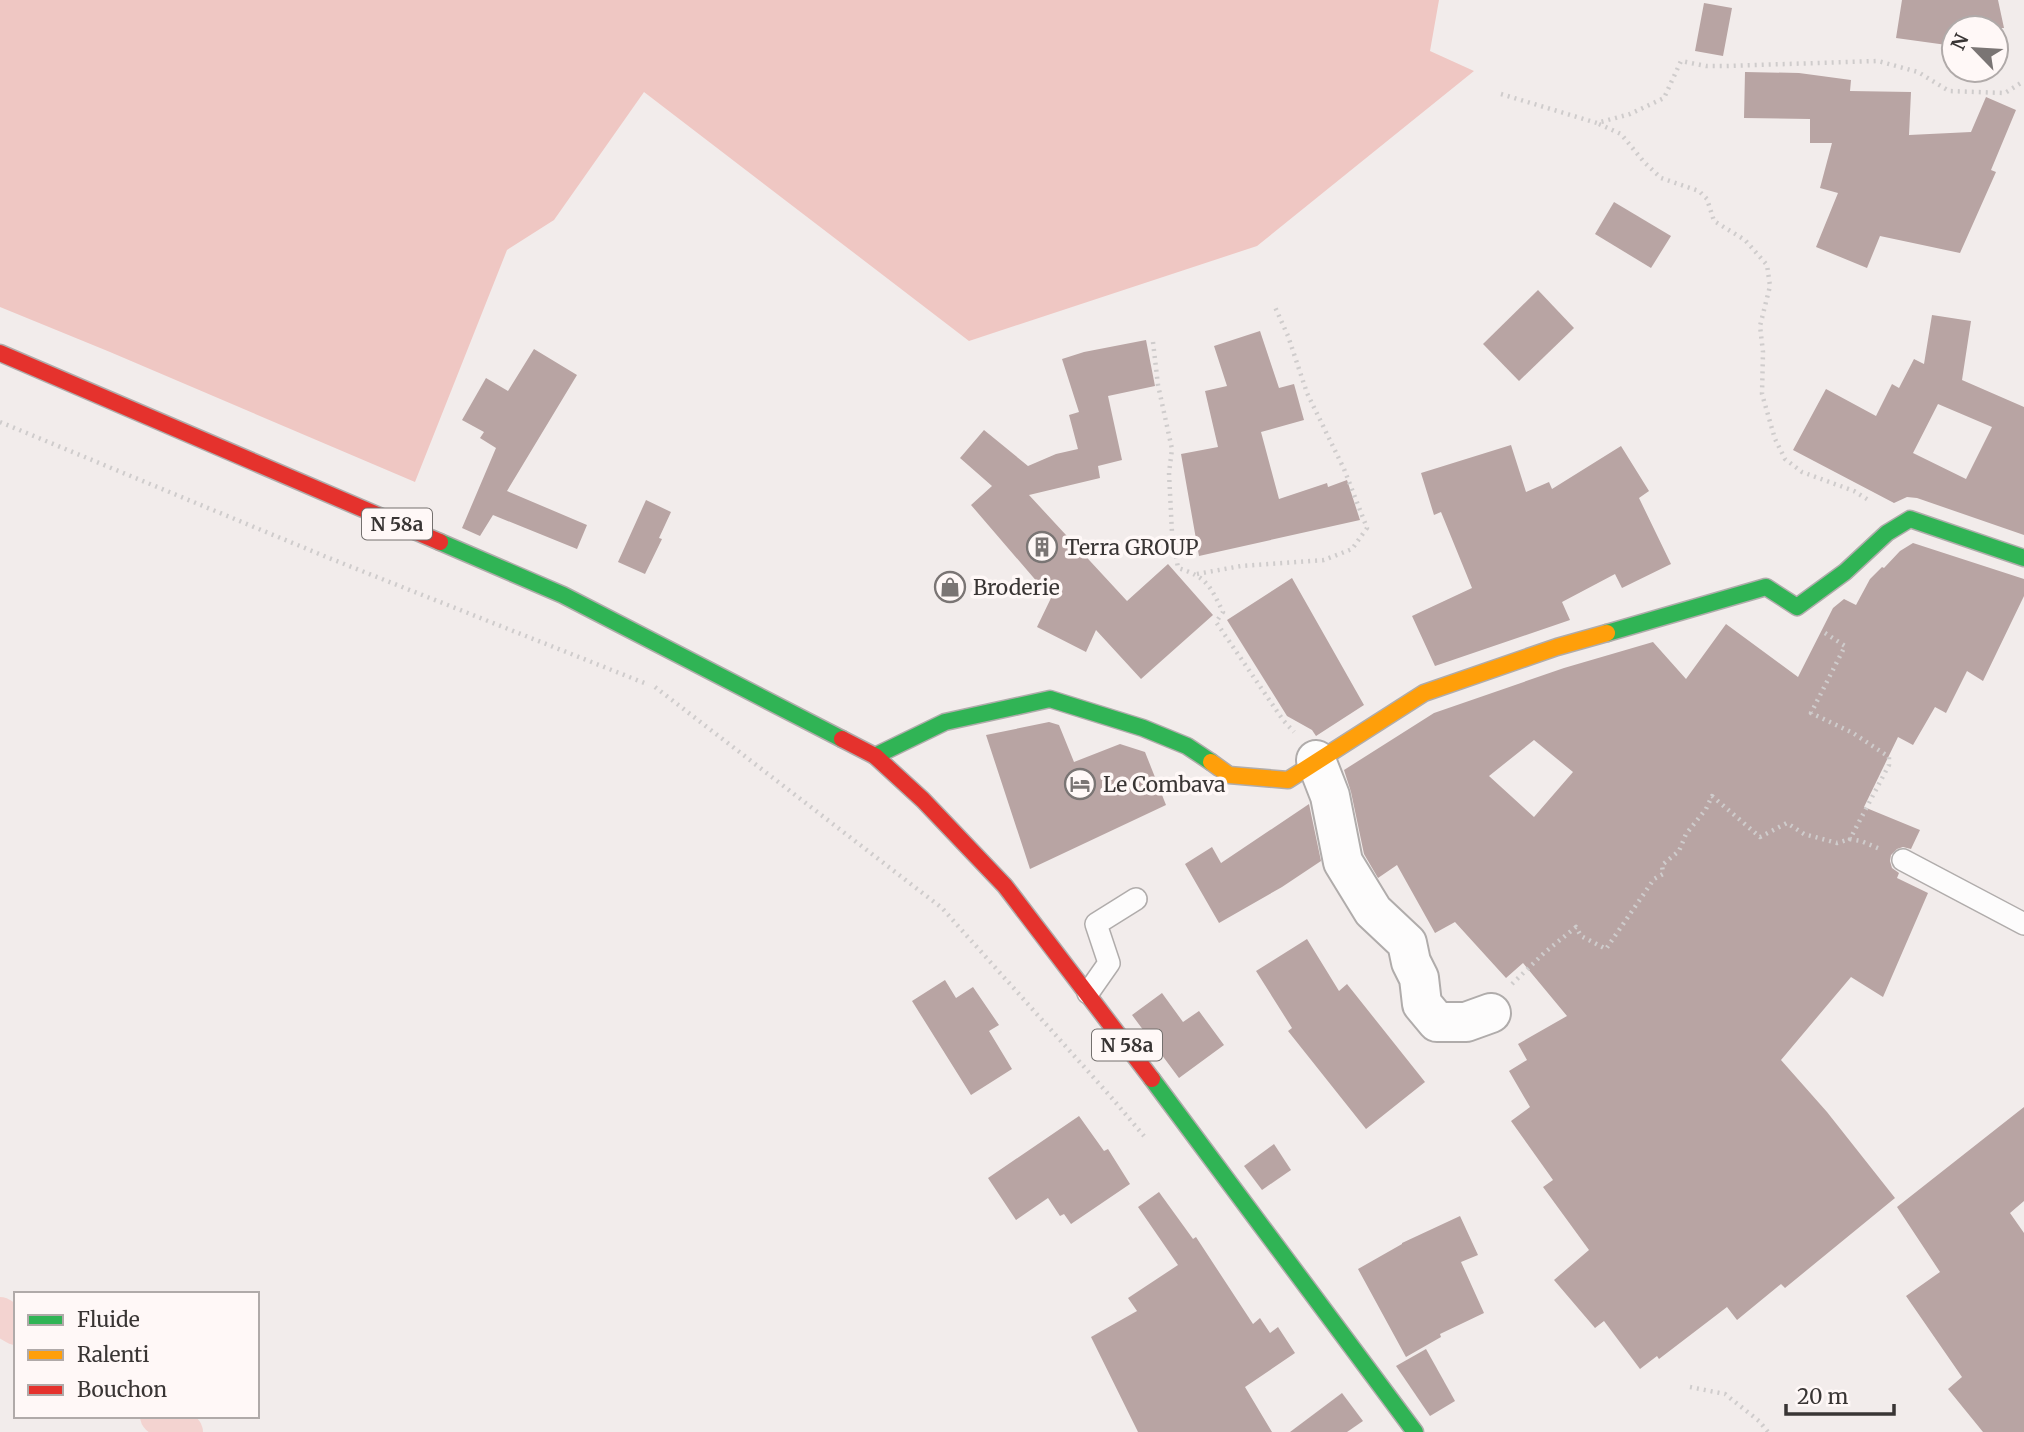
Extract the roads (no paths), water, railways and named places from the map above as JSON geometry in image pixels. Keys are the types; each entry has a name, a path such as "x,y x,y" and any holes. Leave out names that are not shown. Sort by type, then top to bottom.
{"main road":[{"name":"N 58a","path":"0,353 563,595 875,756 923,800 1005,886 1088,993 1415,1432"},
{"path":"875,756 945,722 1050,699 1143,728 1187,746 1229,775 1288,780 1424,693 1557,647 1766,587 1797,607 1845,572 1886,533 1910,519 2024,558"}],"street":[{"path":"1316,760 1331,796 1343,862 1373,911 1407,943 1410,962 1419,978 1422,1004 1437,1022 1466,1022 1491,1013"}],"lane":[{"path":"1903,860 2024,924"},
{"path":"1088,993 1109,964 1096,924 1136,899"}],"waterway":[{"path":"0,1316 14,1325"},
{"path":"162,1418 184,1432"}],"place":[{"name":"Terra GROUP","path":"1042,547"},
{"name":"Broderie","path":"950,587"},
{"name":"Le Combava","path":"1080,784"}]}
